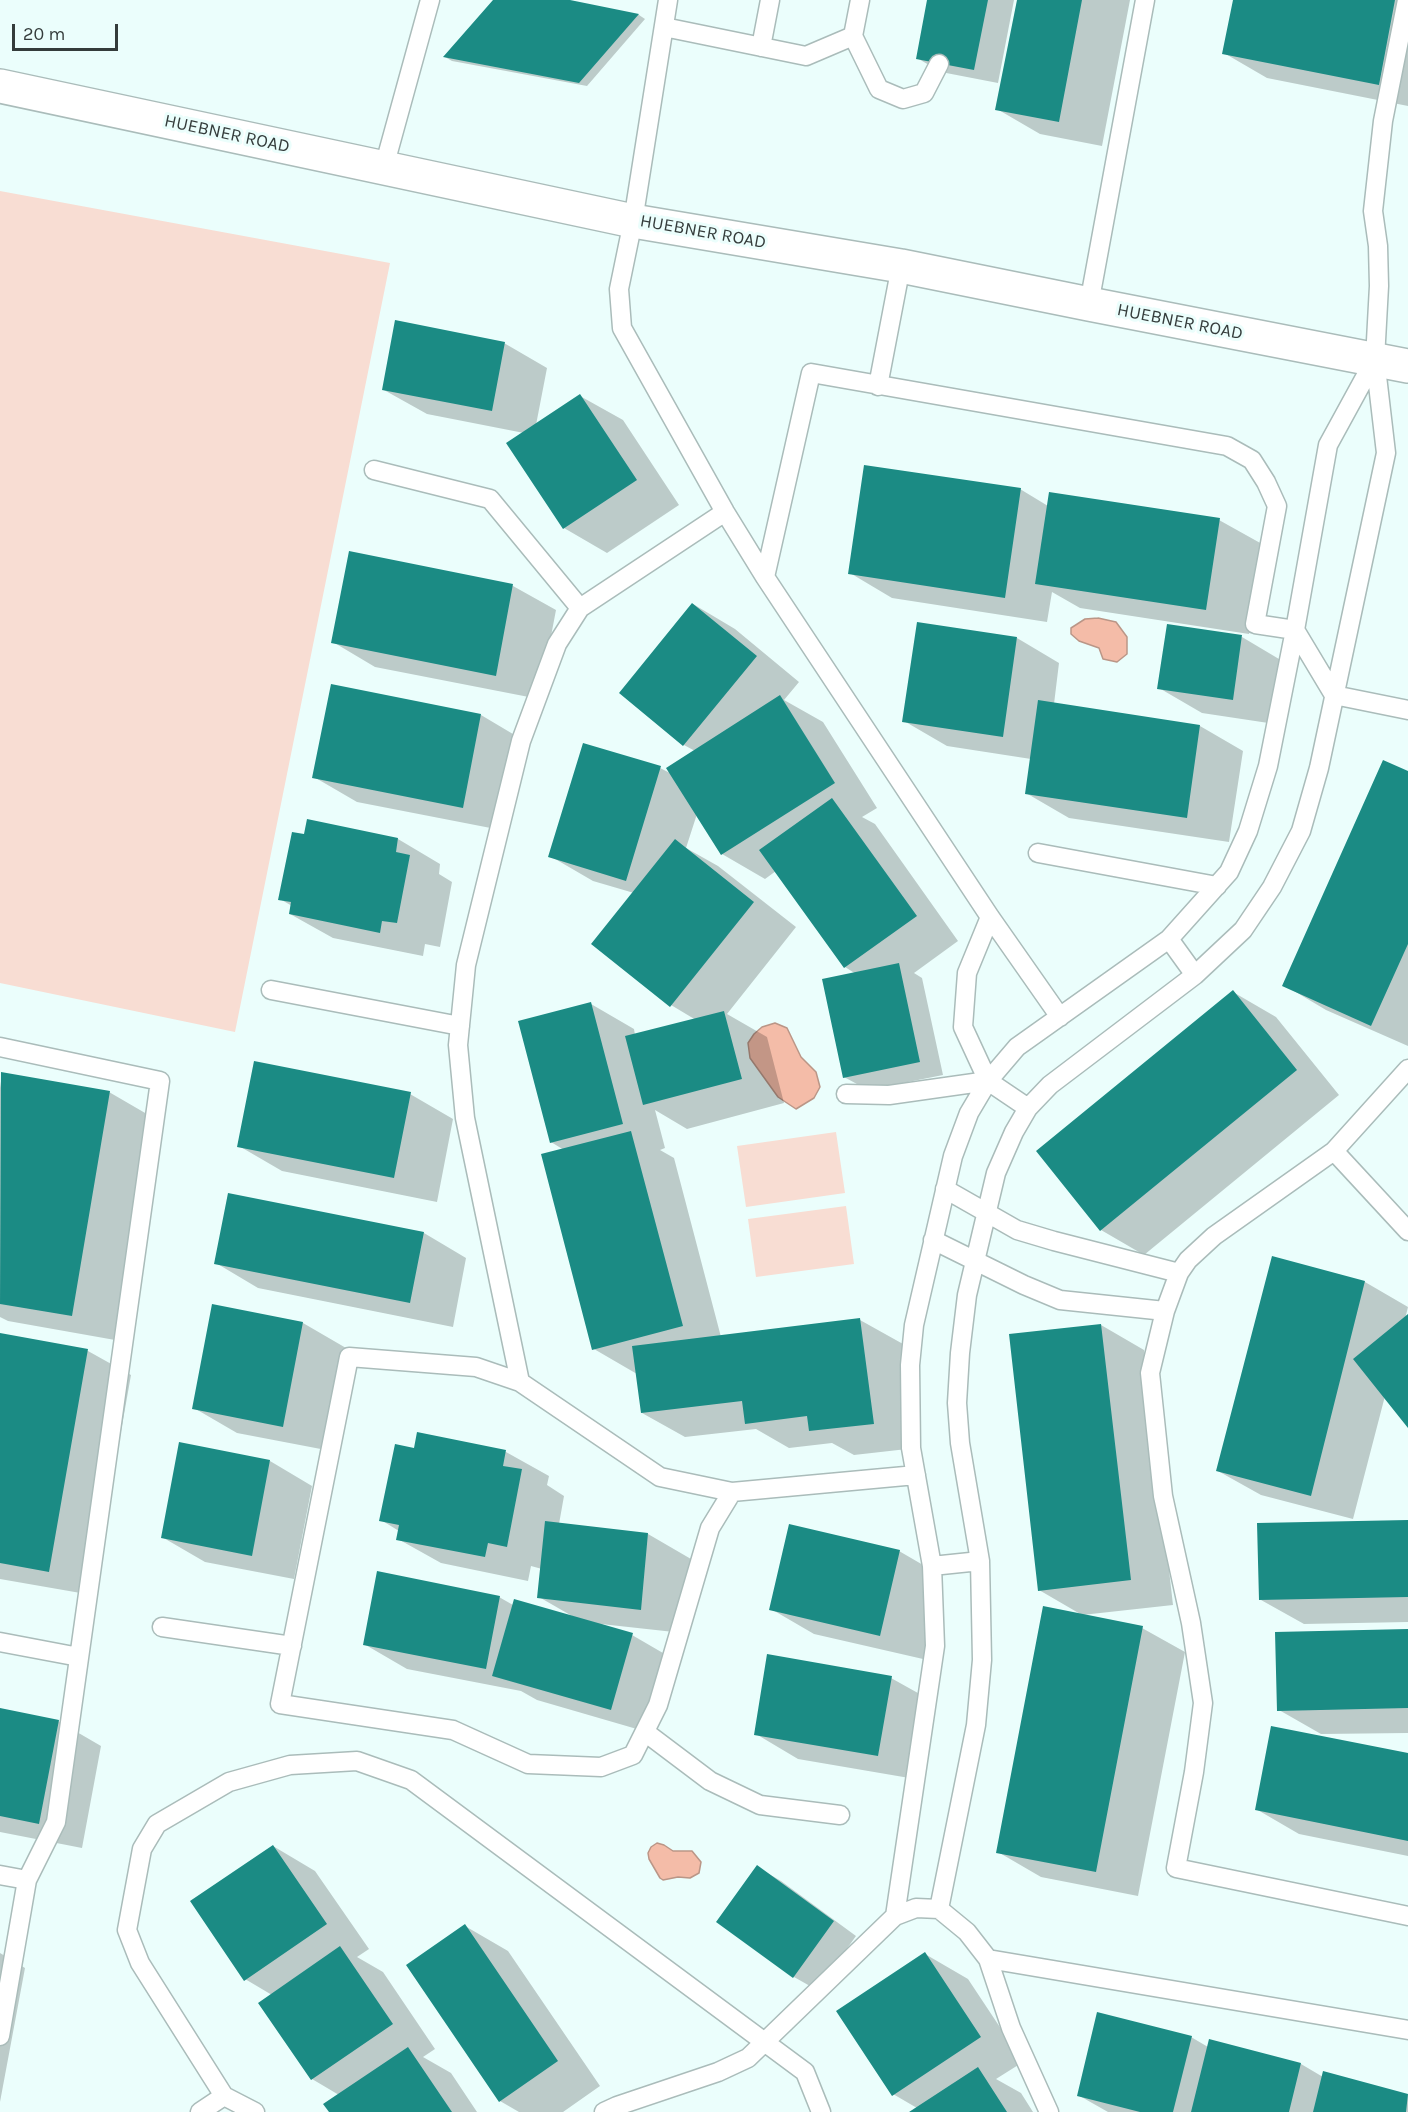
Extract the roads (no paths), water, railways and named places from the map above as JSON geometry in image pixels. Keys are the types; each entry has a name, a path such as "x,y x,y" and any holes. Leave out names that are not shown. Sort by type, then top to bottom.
{"main road":[{"name":"HUEBNER ROAD","path":"0,86 633,221 901,266 1408,366"}],"lane":[{"path":"384,167 430,0"},
{"path":"668,0 633,221 619,289 622,328 725,512 765,577 990,917 1060,1017"},
{"path":"761,47 770,0"},
{"path":"860,0 853,36 879,89 903,99 924,93 939,63"},
{"path":"1089,304 1145,0"},
{"path":"939,1909 976,1725 982,1660 980,1562 960,1443 957,1403 967,1295 996,1173 1014,1132 1029,1108 1050,1085 1195,975 1243,930 1272,887 1301,831 1319,768 1386,453 1375,359 1379,286 1378,246 1373,211 1383,121 1407,0"},
{"path":"664,27 806,56 853,36"},
{"path":"878,386 901,266"},
{"path":"895,1916 935,1646 932,1566 911,1448 910,1365 914,1325 953,1156 969,1113 988,1081 1017,1047 1169,939 1229,872 1248,831 1268,766 1328,446 1375,359"},
{"path":"765,577 811,374 1227,446 1252,460 1277,506 1255,624 1295,630"},
{"path":"374,470 490,499 580,608"},
{"path":"520,1382 465,1118 458,1046 466,965 521,741 557,644 580,608 725,512"},
{"path":"1295,630 1334,695 1408,710"},
{"path":"1038,854 1217,886"},
{"path":"990,917 968,973 963,1027 988,1081 1029,1108"},
{"path":"1169,939 1195,975"},
{"path":"271,990 460,1026"},
{"path":"0,1047 160,1081 56,1822 27,1880 0,2036"},
{"path":"1408,1069 1334,1151 1214,1236 1188,1260 1179,1273 1165,1311 1150,1373 1163,1496 1191,1623 1203,1703 1194,1772 1176,1868 1408,1916"},
{"path":"846,1094 889,1095 988,1081"},
{"path":"1334,1151 1408,1231"},
{"path":"945,1189 1017,1230 1054,1242 1179,1273"},
{"path":"933,1240 1060,1300 1165,1311"},
{"path":"732,1492 710,1528 658,1705 633,1755 601,1767 528,1764 453,1730 280,1704 350,1357 476,1367 520,1382 660,1477 732,1492 916,1475"},
{"path":"932,1566 980,1562"},
{"path":"162,1627 292,1646"},
{"path":"0,1642 79,1657"},
{"path":"645,1732 710,1781 760,1805 840,1815"},
{"path":"255,2112 224,2096 140,1963 128,1930 142,1849 157,1824 229,1782 290,1765 357,1761 411,1780 765,2041 805,2072 821,2112"},
{"path":"0,1875 27,1880"},
{"path":"604,2112 718,2072 748,2058 895,1916 916,1908 939,1909 967,1932 988,1959 1011,2028 1049,2112"},
{"path":"988,1959 1408,2030"},
{"path":"200,2112 224,2096"}]}
